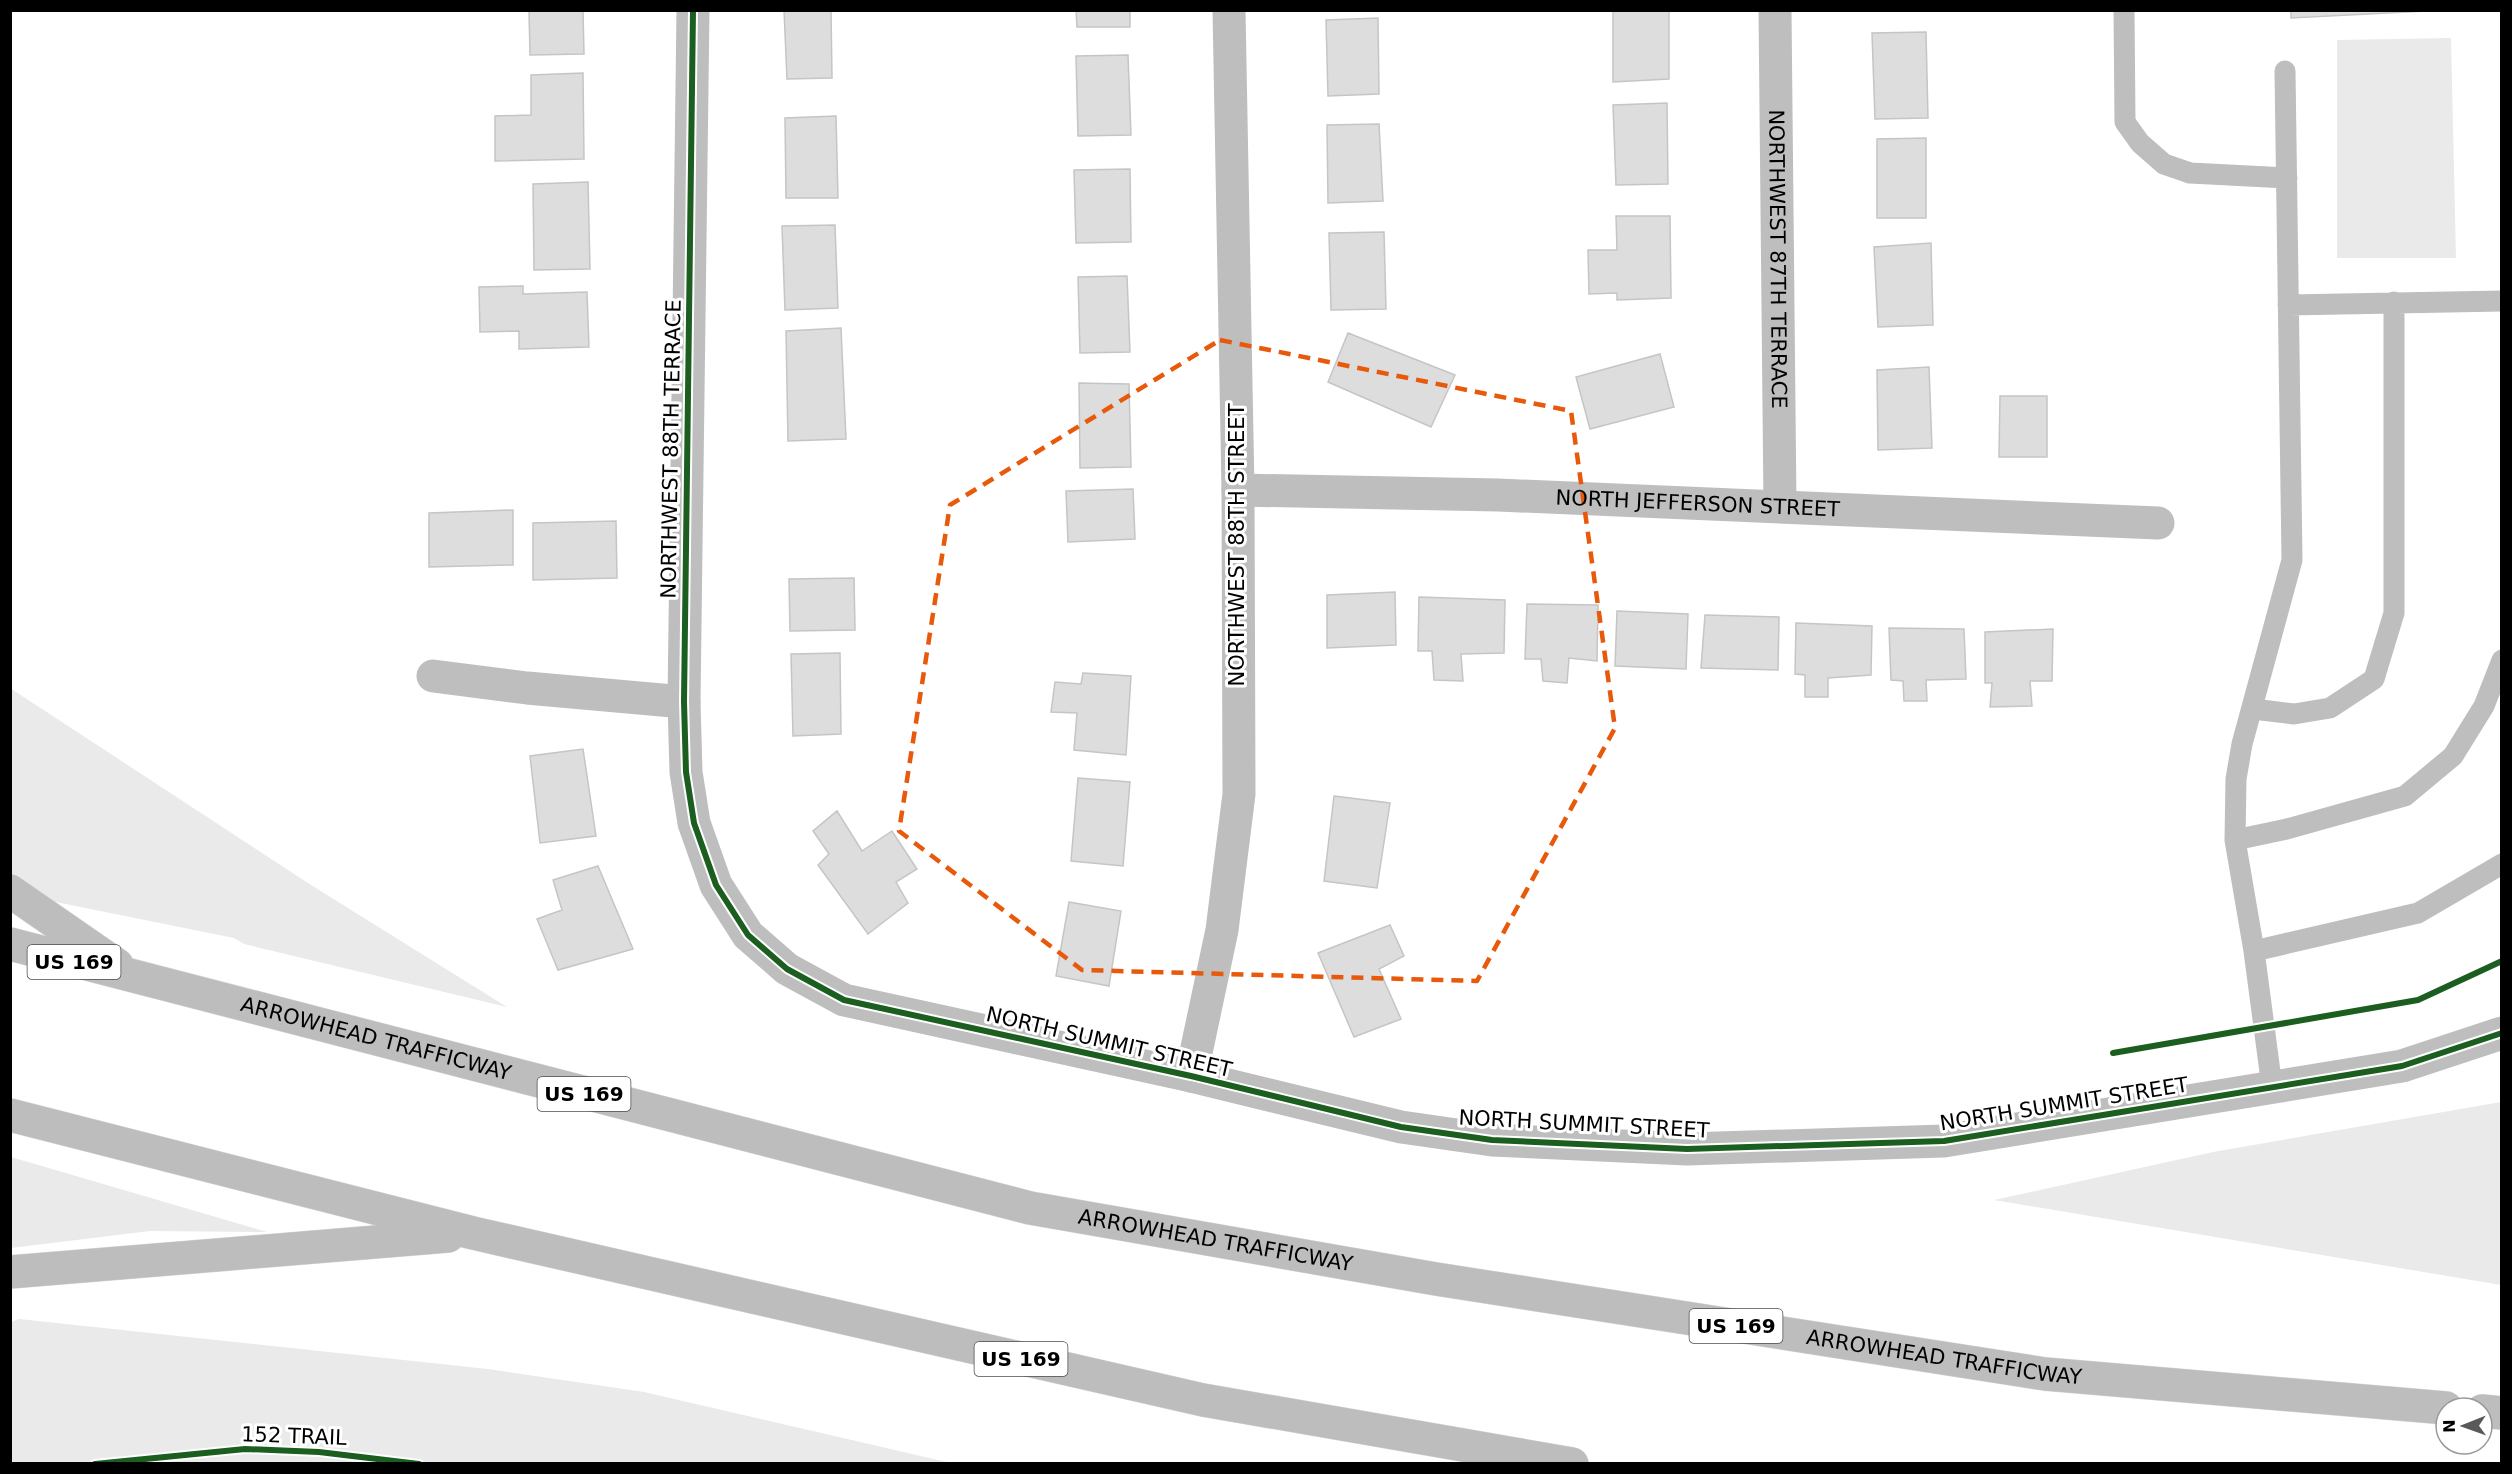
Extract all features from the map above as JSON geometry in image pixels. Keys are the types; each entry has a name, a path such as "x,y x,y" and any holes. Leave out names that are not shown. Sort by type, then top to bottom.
{"highway":[{"path":"10,891 138,979"},
{"name":"ARROWHEAD TRAFFICWAY","path":"10,944 138,979 1030,1208 1436,1279 2045,1374 2434,1407"},
{"name":"US 169","path":"10,1115 473,1233 1203,1400 1572,1464"},
{"path":"10,1272 473,1233"}],"street":[{"name":"NORTHWEST 88TH TERRACE","path":"693,10 684,702 686,772 694,823 716,885"},
{"name":"NORTHWEST 88TH STREET","path":"1191,1076 1222,930 1239,794 1238,490 1229,10"},
{"name":"NORTHWEST 87TH TERRACE","path":"1775,10 1780,506"},
{"name":"NORTH JEFFERSON STREET","path":"1238,490 1498,495 2158,523"},
{"path":"433,676 527,688 684,702"},
{"name":"NORTH SUMMIT STREET","path":"716,885 748,936 787,969 844,1000 1191,1076 1401,1127 1492,1140 1687,1149 1944,1141 2402,1066 2502,1033"}],"lane":[{"path":"2124,10 2125,122 2140,143 2164,164 2190,173 2287,178"},
{"path":"2271,1087 2254,951 2235,840 2236,779 2242,744 2292,560 2285,71"},
{"path":"2288,305 2502,301"},
{"path":"2253,709 2294,714 2331,708 2374,679 2394,613 2394,302"},
{"path":"2235,840 2405,796 2453,756 2484,706 2502,660"},
{"path":"2254,951 2418,913 2502,864"}],"highlighted area":[{"path":"1220,340 1571,411 1615,728 1477,981 1082,970 899,831 950,505"}],"shaded area":[{"path":"2451,38 2456,258 2337,258 2337,40"},
{"path":"10,688 311,885 507,1007 244,944 234,938 11,893"},
{"path":"2501,1102 2501,1285 1994,1200 2213,1152"},
{"path":"10,1157 267,1232 150,1231 11,1248"},
{"path":"19,1319 488,1369 644,1392 951,1463 11,1463 11,1322"}],"building":[{"path":"529,10 583,10 584,54 530,55"},
{"path":"784,10 831,10 832,78 787,79"},
{"path":"1076,10 1130,10 1130,27 1077,27"},
{"path":"1613,10 1669,10 1669,79 1613,82"},
{"path":"2291,10 2426,10 2426,11 2291,18"},
{"path":"1378,18 1379,94 1328,96 1326,20"},
{"path":"1926,32 1928,118 1875,119 1872,33"},
{"path":"1128,55 1131,135 1078,136 1076,56"},
{"path":"583,73 584,159 495,161 495,116 531,115 531,75"},
{"path":"1667,103 1668,184 1616,185 1613,105"},
{"path":"836,116 838,198 786,198 785,118"},
{"path":"1379,124 1383,201 1328,203 1327,125"},
{"path":"1926,138 1926,218 1877,218 1877,139"},
{"path":"1130,169 1131,242 1076,243 1074,170"},
{"path":"588,182 590,269 534,270 533,184"},
{"path":"1616,216 1670,216 1671,298 1617,300 1617,293 1589,294 1588,250 1617,250"},
{"path":"835,225 838,308 785,310 782,226"},
{"path":"1384,232 1386,309 1331,310 1329,233"},
{"path":"1931,243 1933,325 1878,327 1874,247"},
{"path":"1127,276 1130,352 1080,353 1078,277"},
{"path":"523,286 523,294 587,292 589,347 519,349 519,331 480,332 479,287"},
{"path":"841,328 846,439 788,441 786,331"},
{"path":"1348,333 1455,375 1431,427 1328,382"},
{"path":"1660,354 1674,407 1590,429 1576,377"},
{"path":"1929,367 1932,448 1878,450 1877,370"},
{"path":"1079,383 1129,384 1131,467 1080,468"},
{"path":"2000,396 2047,396 2047,457 1999,457"},
{"path":"1133,489 1135,539 1068,542 1066,491"},
{"path":"513,510 513,565 429,567 429,513"},
{"path":"616,521 617,578 533,580 533,523"},
{"path":"854,578 855,630 790,631 789,579"},
{"path":"1395,592 1396,645 1327,648 1327,595"},
{"path":"1419,597 1505,600 1504,653 1461,654 1463,681 1434,680 1432,651 1418,651"},
{"path":"1527,604 1598,605 1597,661 1569,658 1567,683 1543,681 1541,659 1525,659"},
{"path":"1617,611 1688,614 1686,669 1615,666"},
{"path":"1705,615 1779,617 1778,670 1701,668"},
{"path":"1796,623 1872,626 1871,675 1828,678 1828,697 1805,697 1805,675 1795,674"},
{"path":"1889,628 1964,629 1966,679 1926,680 1927,701 1904,701 1903,681 1891,680"},
{"path":"2053,629 2052,681 2030,681 2032,706 1990,707 1992,683 1985,683 1985,632"},
{"path":"840,653 841,734 793,736 791,654"},
{"path":"1083,673 1131,676 1126,755 1074,750 1077,713 1051,712 1055,682 1081,684"},
{"path":"583,749 596,836 540,843 530,756"},
{"path":"1078,778 1130,782 1123,866 1071,861"},
{"path":"1334,796 1390,803 1377,888 1324,881"},
{"path":"837,811 862,851 892,831 917,869 896,882 908,903 868,934 818,865 829,854 813,831"},
{"path":"598,866 633,949 558,970 537,919 562,910 553,880"},
{"path":"1069,902 1121,911 1109,986 1056,976"},
{"path":"1390,925 1404,956 1379,969 1401,1019 1354,1037 1318,953"}],"cycle path":[{"path":"693,10 684,702 686,772 694,823 716,885 748,935 787,969 844,1000 1191,1076 1401,1127 1492,1140 1687,1149 1944,1141 2402,1066 2502,1033"},
{"path":"2113,1053 2418,1000 2502,961"},
{"name":"152 TRAIL","path":"95,1464 245,1449 319,1452 419,1464"}]}
